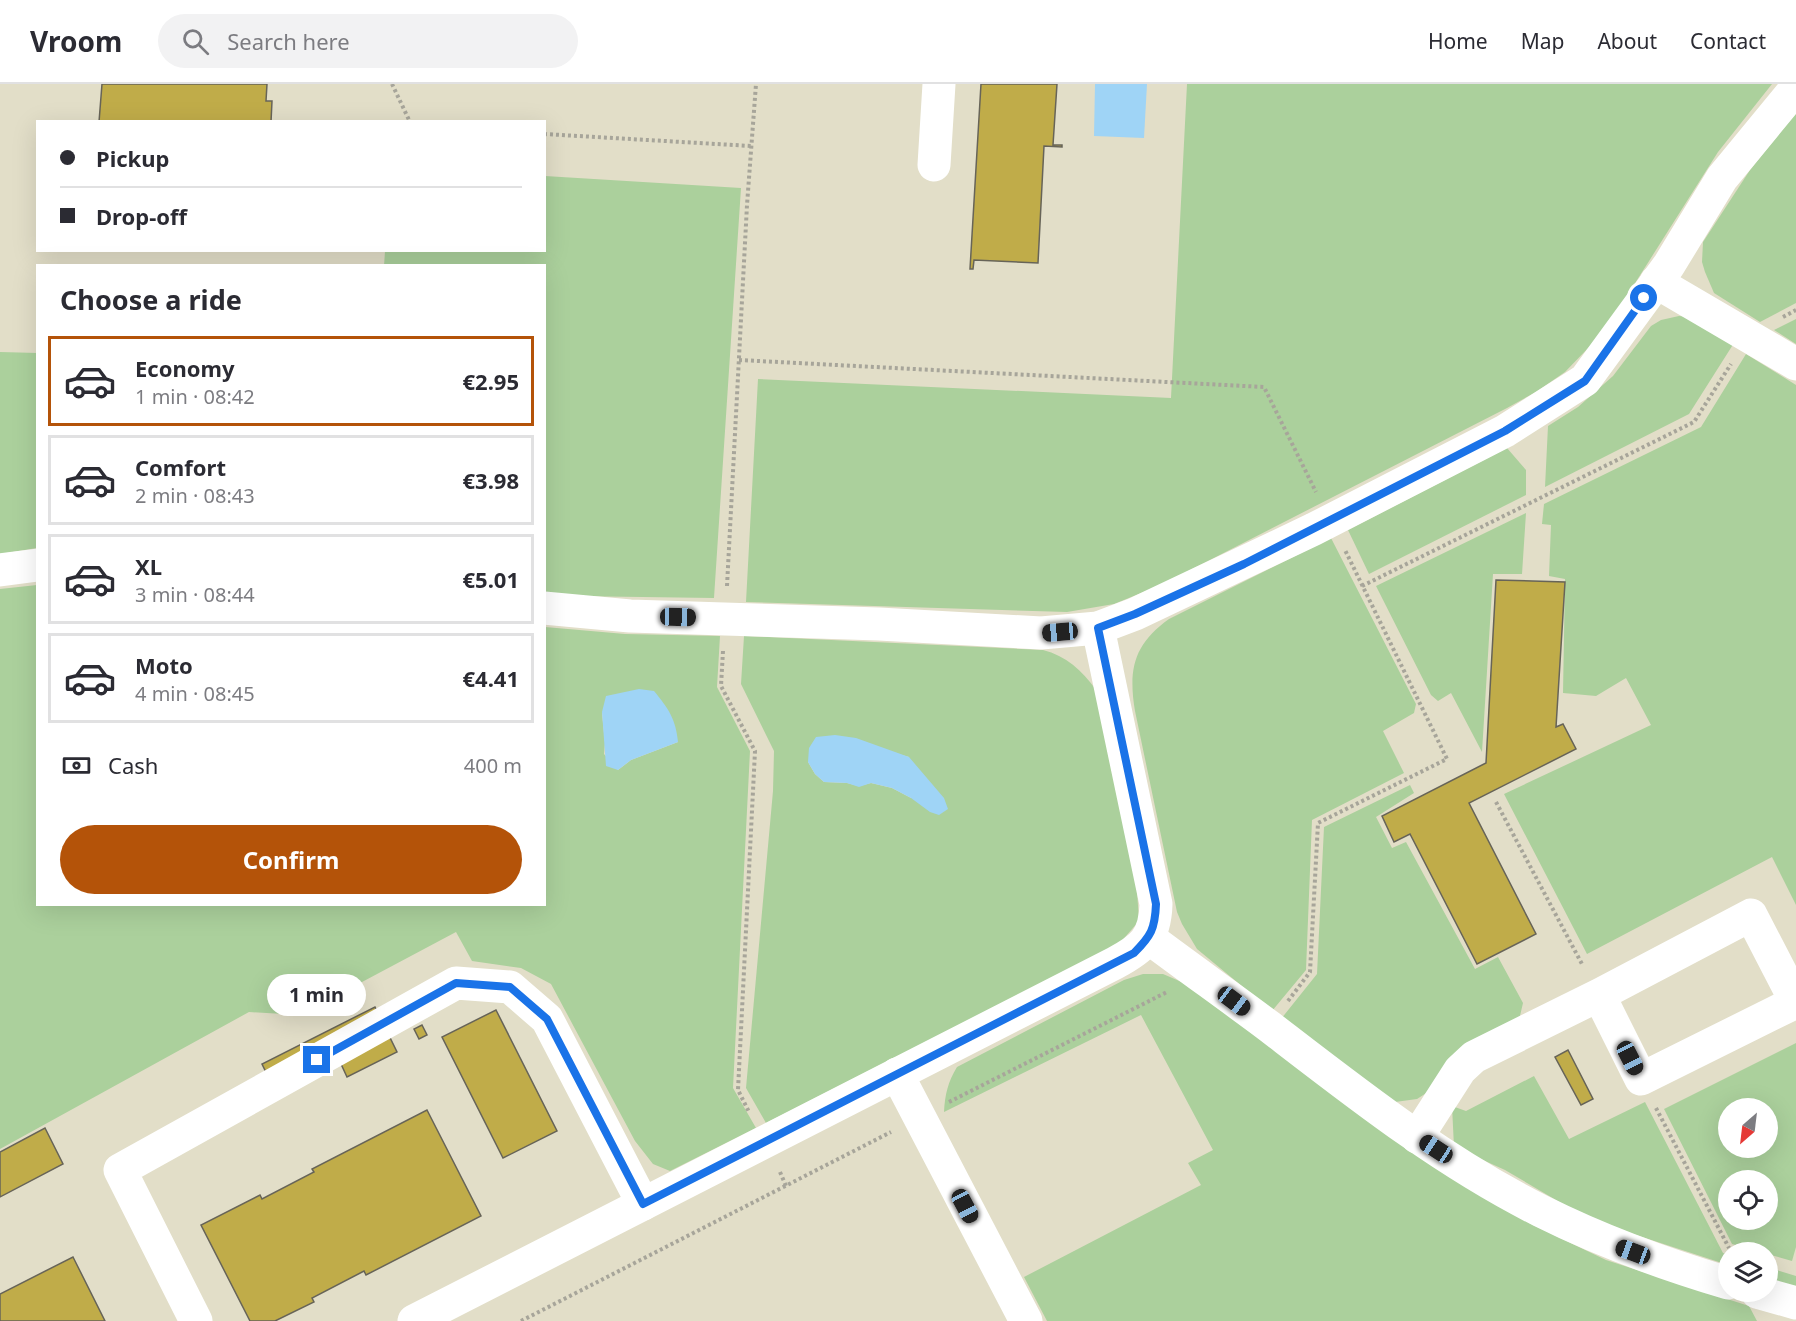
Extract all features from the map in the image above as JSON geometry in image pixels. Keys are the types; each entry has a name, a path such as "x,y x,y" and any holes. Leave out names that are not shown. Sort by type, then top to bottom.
{"lane":[{"path":"934,165 939,84"},
{"path":"546,608 630,616 879,624 1041,633 1098,628 1135,614 1244,564 1505,431 1585,381 1669,265 1722,178 1796,88"},
{"path":"1656,282 1796,364"},
{"path":"0,570 36,565"},
{"path":"414,1321 1134,953 1149,938 1155,922 1156,904 1098,628"},
{"path":"1416,1137 1460,1070 1474,1057 1599,995 1751,915 1796,1002 1641,1079 1599,995"},
{"path":"1149,938 1341,1083 1455,1162 1560,1220 1610,1244 1718,1280"},
{"path":"196,1321 120,1170 456,983 510,987 547,1019 643,1204"},
{"path":"897,1074 1026,1321"},
{"path":"1777,1302 1791,1309"}],"path":[{"path":"392,84 409,120"},
{"path":"546,134 751,146"},
{"path":"1362,586 1695,422 1748,336 1796,310"},
{"path":"739,360 1264,387 1447,759 1318,823 1310,972 1268,1026"},
{"path":"1496,802 1599,995"},
{"path":"521,1321 1167,991 1176,998"},
{"path":"1641,1079 1725,1242"}],"shaded area":[{"path":"0,84 1796,84 1796,1321 0,1321"}],"green space":[{"path":"1187,84 1772,84 1718,152 1613,318 1565,372 1507,408 1161,585 1114,604 1067,612 746,602 758,379 1171,398"},
{"path":"1796,113 1796,303 1760,322 1714,293 1702,262 1703,242 1750,170"},
{"path":"546,176 741,188 714,598 571,596 546,592 546,264 384,264 385,252 546,252"},
{"path":"1679,316 1690,317 1734,343 1689,414 1545,487 1548,426 1578,407 1613,376 1651,326 1661,320"},
{"path":"1796,319 1796,344 1774,330"},
{"path":"0,352 36,353 36,548 0,554"},
{"path":"1746,354 1796,385 1796,905 1772,857 1587,954 1504,794 1651,725 1626,678 1596,696 1563,693 1565,579 1549,576 1551,525 1542,524 1544,504 1701,427"},
{"path":"1507,448 1526,470 1526,495 1369,574 1348,530"},
{"path":"1526,513 1522,574 1493,574 1482,752 1451,693 1438,701 1431,695 1376,586"},
{"path":"1331,538 1416,704 1414,713 1383,731 1404,773 1312,820 1306,970 1272,1011 1197,949 1177,912 1135,711 1133,670 1141,648 1148,638 1169,619"},
{"path":"36,585 36,906 546,906 546,627 625,634 720,636 717,687 750,751 733,1088 756,1128 670,1171 653,1164 635,1141 551,984 521,968 472,961 456,932 300,1015 249,1012 0,1149 0,589","holes":["602,713 678,742 631,760 618,770 604,754"]},
{"path":"744,636 1043,650 1066,660 1085,676 1096,690 1137,890 1139,921 1120,943 766,1123 746,1088 773,791 774,751 741,684","holes":["898,754 909,757 911,798 892,788 871,783 859,786 824,782 815,774 808,762"]},
{"path":"1410,785 1414,793 1376,817 1392,848 1406,842 1475,969 1498,957 1523,1003 1519,1020 1431,1090 1417,1099 1395,1102 1281,1019 1317,974 1324,827"},
{"path":"1143,974 1163,974 1184,983 1529,1223 1606,1260 1718,1296 1718,1302 1737,1302 1749,1306 1757,1321 1047,1321 1024,1277 1201,1185 1188,1163 1213,1150 1141,1015 944,1112 945,1099 957,1067 1124,980"},
{"path":"1796,1043 1796,1247 1792,1261 1778,1257 1778,1242 1731,1242 1725,1230 1778,1230 1778,1170 1718,1170 1718,1216 1664,1109"},
{"path":"1534,1076 1569,1139 1645,1102 1718,1243 1718,1262 1590,1220 1505,1170 1454,1147 1452,1106 1466,1111"},
{"path":"1778,1270 1796,1276 1796,1287 1778,1281"}],"water":[{"path":"1095,84 1147,84 1144,138 1094,136"},
{"path":"639,689 654,691 663,703 673,720 678,742 631,760 618,770 606,766 602,712 606,696"},
{"path":"835,735 856,738 909,757 944,798 948,809 939,815 930,812 892,788 871,783 859,787 847,783 824,782 815,774 808,762 809,748 816,737"}],"building":[{"path":"102,84 267,84 266,101 272,101 271,120 99,120"},
{"path":"981,84 1057,84 1053,145 1062,145 1062,147 1044,146 1038,263 974,260 973,269 970,269"},
{"path":"1496,580 1565,582 1556,727 1563,724 1576,749 1469,803 1536,934 1477,964 1410,834 1394,842 1382,816 1486,763"},
{"path":"375,1007 397,1052 347,1077 341,1064 278,1097 262,1064"},
{"path":"496,1010 557,1131 503,1158 442,1037"},
{"path":"422,1025 427,1035 419,1039 414,1029"},
{"path":"1568,1050 1593,1099 1581,1105 1555,1057"},
{"path":"427,1110 481,1216 366,1275 364,1271 312,1298 314,1302 275,1321 250,1321 201,1225 260,1195 262,1199 314,1172 312,1169"},
{"path":"45,1128 63,1164 0,1197 0,1152"},
{"path":"73,1257 105,1321 0,1321 0,1294"}],"route":[{"path":"317,1060 456,983 510,987 547,1019 643,1204 1134,953 1149,938 1155,922 1156,904 1098,628 1135,614 1244,564 1505,431 1585,381 1644,298"}]}
